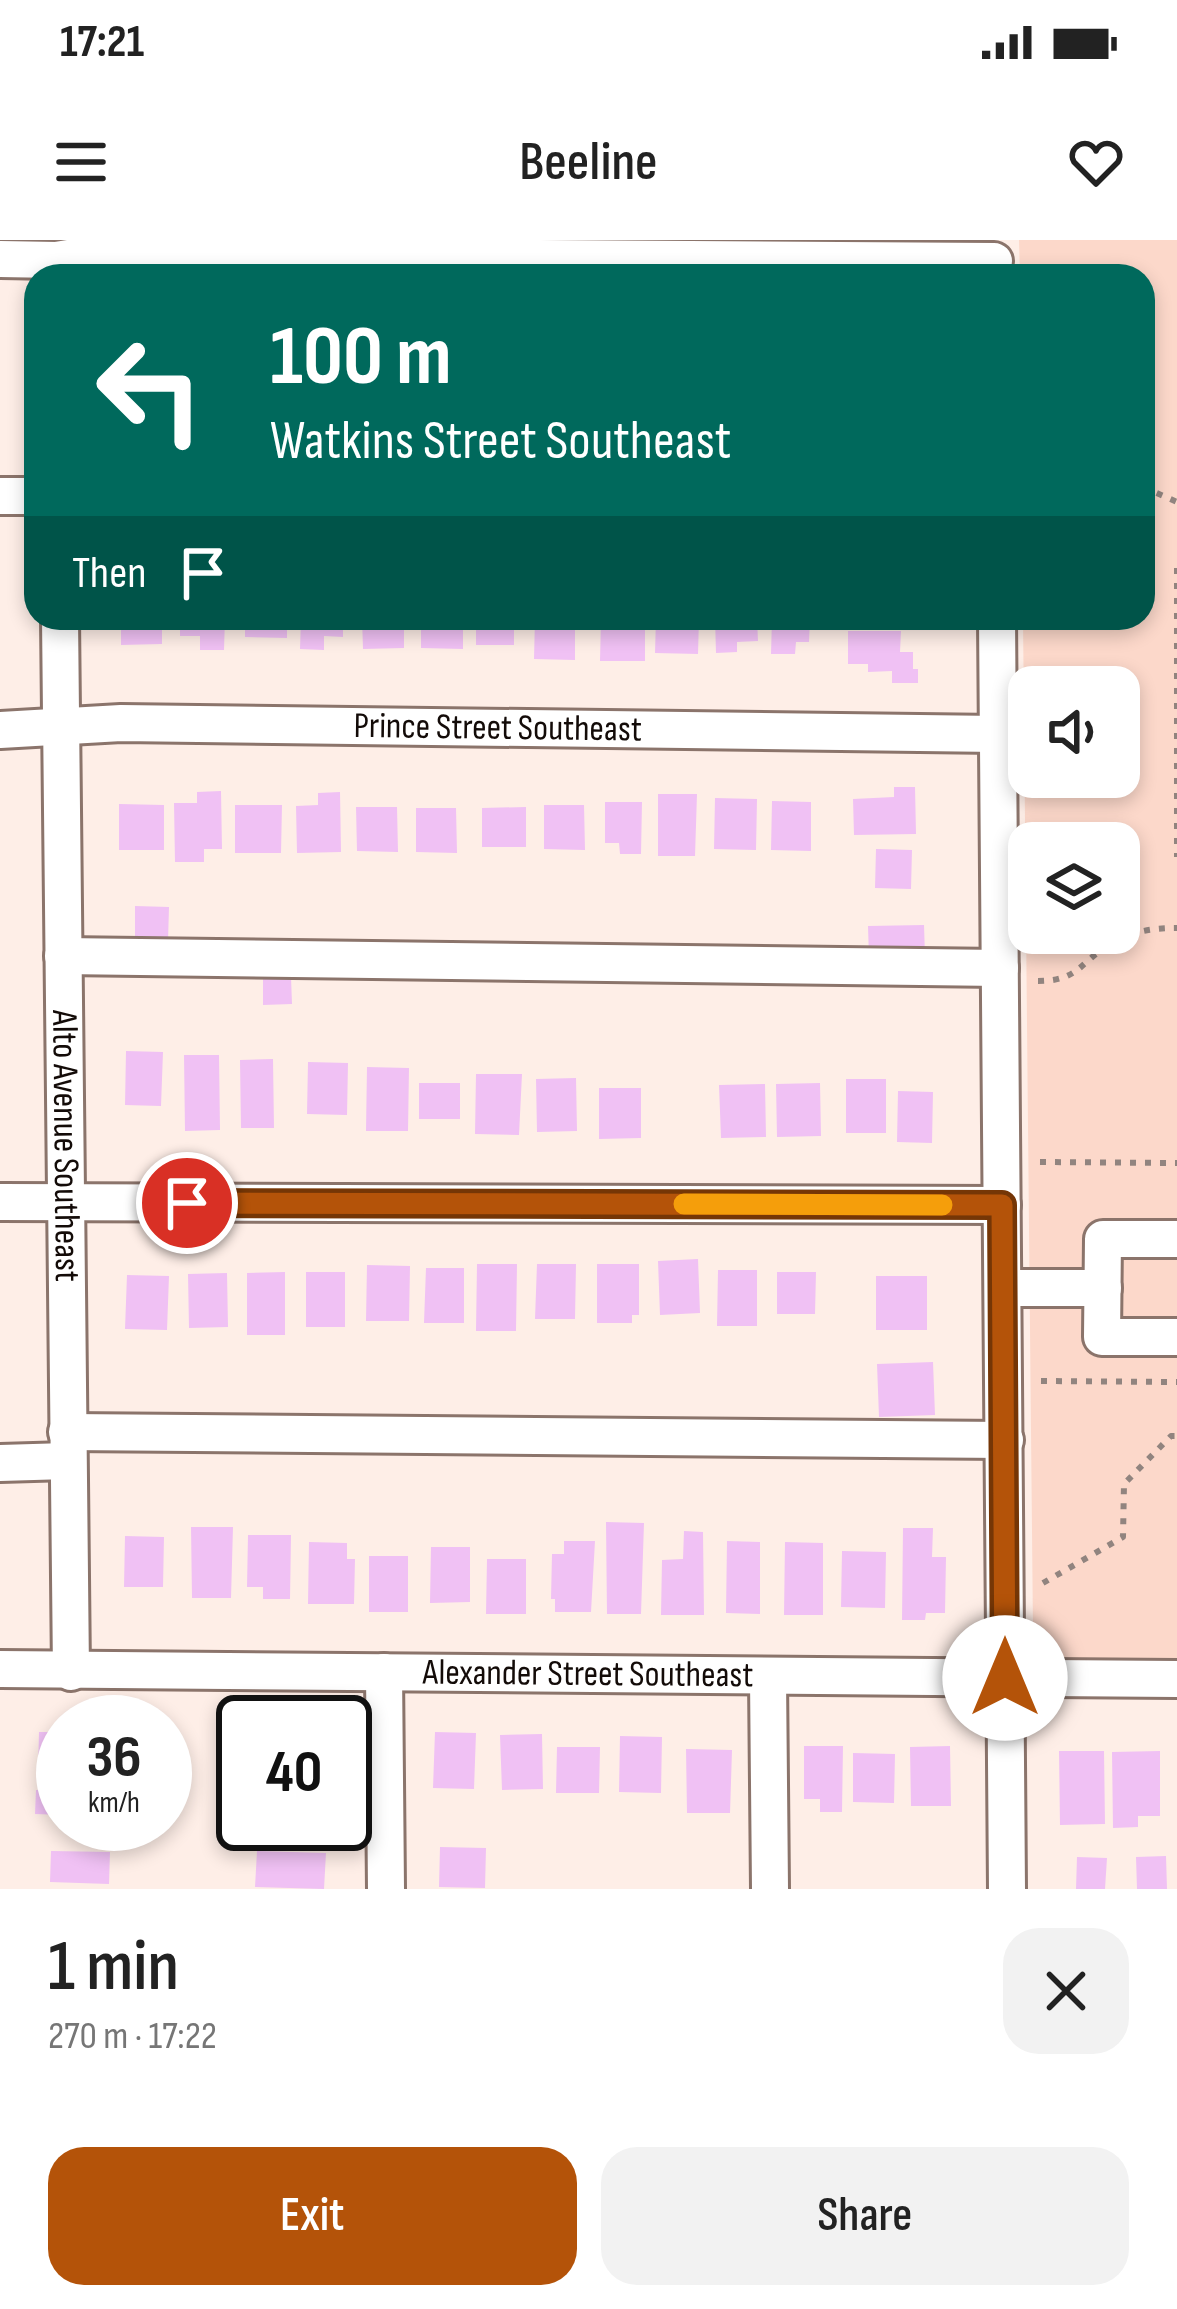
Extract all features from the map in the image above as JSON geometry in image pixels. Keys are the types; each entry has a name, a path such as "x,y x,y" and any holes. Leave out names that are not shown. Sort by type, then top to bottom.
{"street":[{"path":"0,259 110,255 994,259"},
{"name":"Alto Avenue Southeast","path":"60,630 70,1672"},
{"path":"998,630 1007,1889"},
{"name":"Prince Street Southeast","path":"0,730 121,723 998,734"},
{"path":"63,956 1000,968"},
{"path":"0,1202 1002,1205"},
{"path":"1177,1239 1103,1239 1102,1337 1177,1337"},
{"path":"1003,1288 1103,1288"},
{"path":"0,1463 67,1447 1005,1439"},
{"name":"Alexander Street Southeast","path":"0,1669 1177,1678"},
{"path":"384,1672 386,1889"},
{"path":"768,1678 770,1889"}],"path":[{"path":"1177,568 1177,857"},
{"path":"1038,981 1069,978 1112,942 1133,933 1177,928"},
{"path":"1040,1162 1177,1163"},
{"path":"1041,1381 1177,1382"},
{"path":"1043,1583 1123,1537 1124,1484 1177,1436"}],"shaded area":[{"path":"1019,240 1177,240 1177,1659 1059,1658 1042,1650 1033,1632 1026,954 1140,954 1140,822 1025,822 1025,798 1140,798 1140,666 1023,666 1023,630 1155,630 1155,264 1020,264"}],"building":[{"path":"121,630 162,630 162,644 121,645"},
{"path":"180,630 225,630 224,650 200,650 200,636 180,636"},
{"path":"245,630 287,630 287,638 245,637"},
{"path":"301,630 343,630 343,637 324,636 324,650 300,649"},
{"path":"362,630 404,630 404,648 363,649"},
{"path":"421,630 463,630 463,649 421,648"},
{"path":"476,630 514,630 514,645 476,645"},
{"path":"535,630 575,630 575,660 534,659"},
{"path":"601,630 645,630 645,661 600,661"},
{"path":"656,630 699,630 698,654 655,653"},
{"path":"715,630 758,630 758,641 737,642 737,652 716,653"},
{"path":"772,630 810,630 809,642 796,642 795,654 771,654"},
{"path":"848,631 901,631 900,652 913,652 918,683 892,683 892,671 868,672 868,664 848,664"},
{"path":"894,787 915,787 916,834 854,835 853,799 894,797"},
{"path":"221,791 222,849 204,849 204,862 175,862 174,803 197,803 197,792"},
{"path":"340,792 341,852 297,853 296,806 318,805 318,793"},
{"path":"658,794 697,794 695,856 658,856"},
{"path":"715,798 757,799 756,850 714,849"},
{"path":"772,801 811,802 811,851 771,850"},
{"path":"605,802 642,802 641,854 620,854 619,843 605,843"},
{"path":"119,804 164,805 164,850 119,850"},
{"path":"235,805 282,805 281,853 235,853"},
{"path":"544,805 584,805 585,850 544,849"},
{"path":"356,807 397,807 398,852 357,851"},
{"path":"526,807 526,847 482,847 482,808"},
{"path":"416,808 456,808 457,853 416,852"},
{"path":"876,849 912,850 911,889 875,888"},
{"path":"135,906 169,907 168,941 135,940"},
{"path":"924,925 925,956 869,958 868,926"},
{"path":"291,977 292,1004 263,1005 263,978"},
{"path":"126,1051 163,1052 161,1106 125,1105"},
{"path":"184,1055 219,1055 220,1130 185,1131"},
{"path":"273,1059 274,1128 241,1128 240,1060"},
{"path":"308,1062 348,1063 347,1115 307,1114"},
{"path":"367,1067 409,1068 408,1131 366,1131"},
{"path":"476,1074 522,1074 519,1135 475,1134"},
{"path":"576,1078 577,1131 537,1132 536,1079"},
{"path":"846,1079 886,1079 886,1133 846,1133"},
{"path":"419,1083 460,1083 460,1119 419,1119"},
{"path":"820,1083 821,1136 777,1137 776,1084"},
{"path":"765,1084 766,1137 721,1138 719,1085"},
{"path":"599,1088 641,1088 641,1138 599,1139"},
{"path":"898,1091 933,1092 932,1143 897,1142"},
{"path":"698,1259 700,1313 660,1315 658,1261"},
{"path":"477,1264 517,1264 516,1331 476,1331"},
{"path":"537,1264 576,1264 575,1319 535,1319"},
{"path":"597,1264 639,1264 639,1315 632,1315 632,1323 597,1323"},
{"path":"367,1265 410,1266 409,1321 366,1321"},
{"path":"426,1268 464,1268 464,1323 424,1323"},
{"path":"718,1270 757,1270 757,1326 717,1326"},
{"path":"285,1272 285,1335 247,1335 247,1273"},
{"path":"306,1272 345,1272 345,1327 306,1327"},
{"path":"777,1272 816,1272 815,1314 777,1314"},
{"path":"227,1273 228,1327 189,1328 188,1274"},
{"path":"127,1275 169,1276 167,1330 125,1329"},
{"path":"876,1276 927,1276 927,1330 876,1330"},
{"path":"933,1362 935,1415 879,1417 877,1364"},
{"path":"606,1522 644,1523 641,1614 607,1614"},
{"path":"191,1527 233,1527 231,1598 192,1598"},
{"path":"903,1528 933,1528 932,1557 946,1557 945,1613 926,1613 925,1620 902,1620"},
{"path":"684,1531 703,1532 704,1615 661,1615 662,1560 683,1559"},
{"path":"248,1535 291,1535 290,1599 263,1599 263,1587 247,1587"},
{"path":"125,1536 164,1537 163,1587 124,1587"},
{"path":"564,1541 595,1541 591,1612 555,1612 552,1554 564,1554"},
{"path":"727,1541 760,1542 760,1614 726,1613"},
{"path":"309,1542 347,1543 347,1559 355,1559 354,1604 308,1604"},
{"path":"785,1542 823,1543 823,1615 784,1615"},
{"path":"431,1547 470,1547 470,1602 430,1603"},
{"path":"842,1551 886,1552 885,1608 841,1607"},
{"path":"369,1556 408,1556 408,1612 369,1612"},
{"path":"487,1559 526,1559 526,1614 486,1614"},
{"path":"435,1732 476,1733 474,1789 433,1788"},
{"path":"542,1734 543,1789 502,1790 500,1735"},
{"path":"620,1736 662,1737 661,1793 619,1792"},
{"path":"804,1746 843,1746 842,1812 820,1812 820,1799 804,1799"},
{"path":"950,1746 951,1806 911,1806 910,1747"},
{"path":"557,1747 600,1747 599,1793 556,1793"},
{"path":"686,1749 732,1750 730,1813 687,1813"},
{"path":"1059,1751 1104,1751 1105,1824 1060,1825"},
{"path":"1160,1751 1160,1816 1138,1816 1138,1827 1113,1828 1112,1752"},
{"path":"853,1753 895,1754 894,1803 853,1802"},
{"path":"440,1847 486,1848 485,1888 439,1887"},
{"path":"51,1851 110,1852 109,1884 50,1882"},
{"path":"257,1851 326,1853 324,1889 255,1887"},
{"path":"1166,1856 1167,1889 1137,1889 1136,1857"},
{"path":"1077,1857 1107,1858 1105,1889 1076,1889"}],"slow traffic":[{"path":"684,1204 942,1205"}],"route":[{"path":"187,1203 1002,1205 1005,1678"}]}
